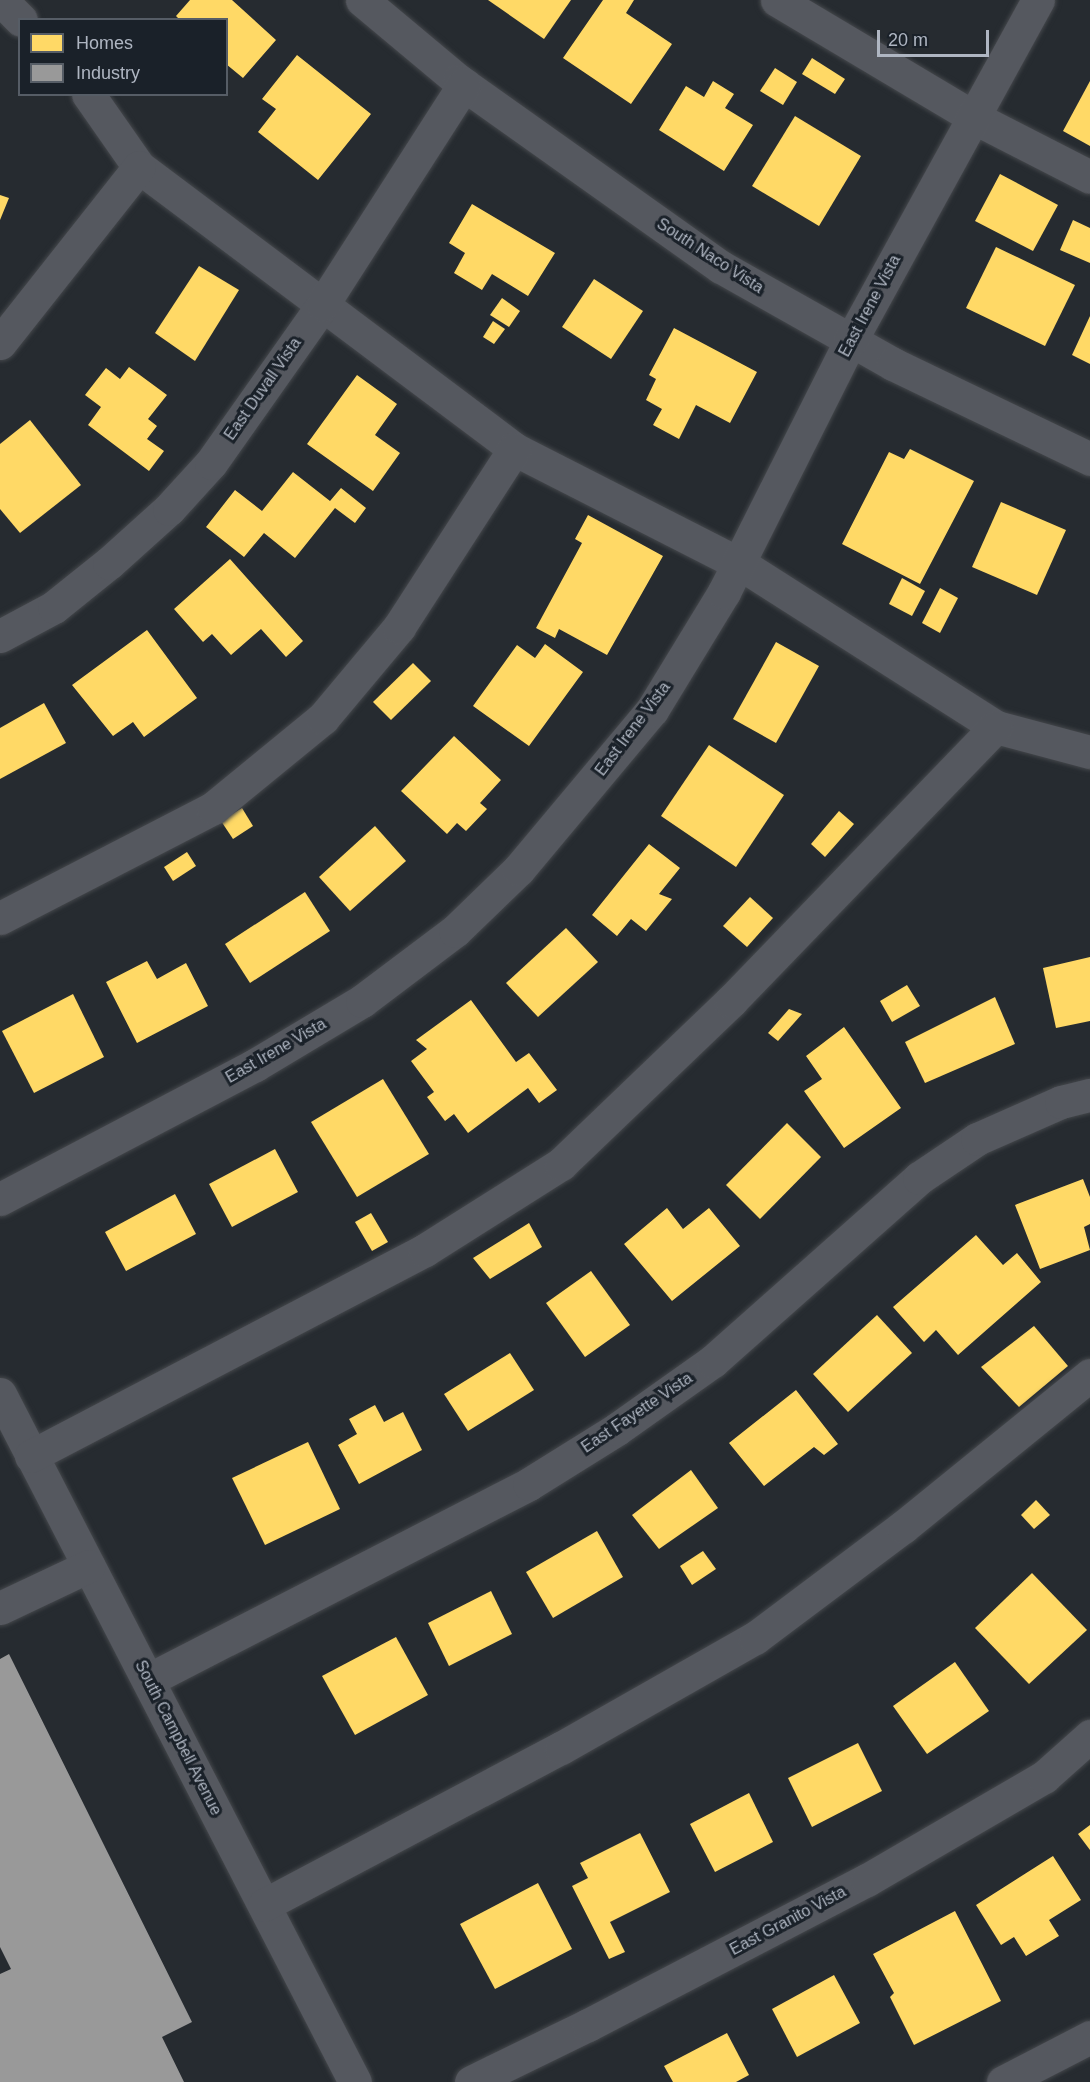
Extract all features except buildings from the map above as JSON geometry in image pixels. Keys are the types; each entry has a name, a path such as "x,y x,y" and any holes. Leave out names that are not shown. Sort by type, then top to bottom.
{"street":[{"path":"1,0 19,18"},
{"name":"South Naco Vista","path":"362,0 464,84 721,267 893,364 1090,459"},
{"path":"777,0 973,117 1090,177"},
{"name":"East Irene Vista","path":"0,1199 255,1065 362,1001 455,931 519,869 652,710 739,563 851,340 1038,0"},
{"name":"East Duvall Vista","path":"0,636 54,607 169,509 211,463 323,304 464,84"},
{"path":"88,96 140,167 514,449 739,563 996,727 1090,752"},
{"path":"0,343 140,167"},
{"path":"0,918 213,808 323,718 399,627 514,449"},
{"path":"31,1456 424,1251 561,1164 731,1001 996,727"},
{"name":"East Fayette Vista","path":"148,1680 529,1484 558,1466 617,1429 713,1361 919,1178 977,1139 1061,1102 1090,1095"},
{"path":"264,1905 561,1748 755,1638 903,1527 1090,1375"},
{"name":"South Campbell Avenue","path":"1,1397 355,2082"},
{"path":"0,1608 89,1566"},
{"name":"East Granito Vista","path":"471,2082 588,2025 867,1880 1044,1777 1090,1736"},
{"path":"1003,2082 1090,2037"}]}
